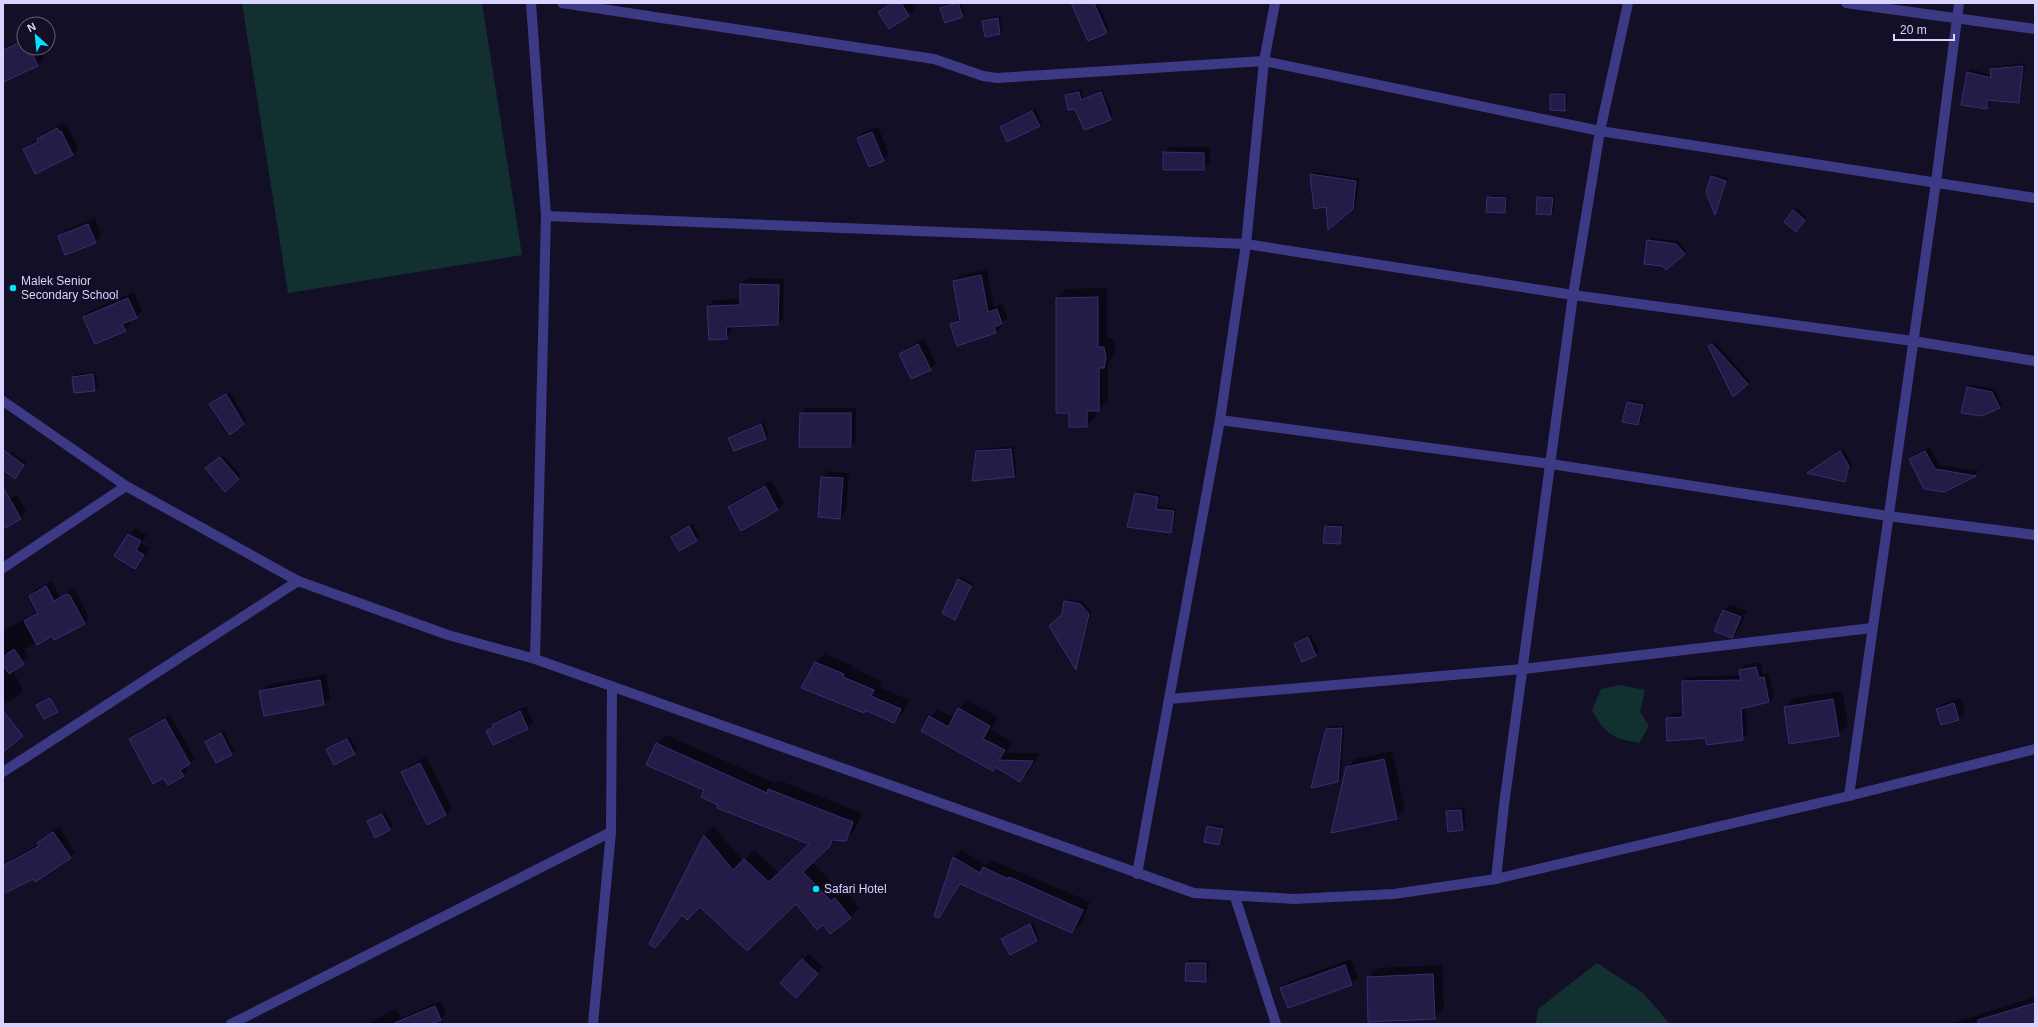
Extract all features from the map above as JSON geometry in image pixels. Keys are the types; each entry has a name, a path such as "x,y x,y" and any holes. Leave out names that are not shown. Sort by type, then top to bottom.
{"street":[{"path":"531,3 546,216 535,659"},
{"path":"562,3 934,59 983,76 997,78 1264,61 1600,131 2035,198"},
{"path":"1137,874 1220,420 1246,244 1264,61 1275,3"},
{"path":"1496,879 1504,805 1573,295 1600,131 1628,3"},
{"path":"1846,3 2035,30"},
{"path":"1849,796 1936,182 1959,3"},
{"path":"546,216 1246,244 1573,295 1913,341 2035,361"},
{"path":"4,404 126,486 298,580 448,635 535,659 612,688 1194,893 1294,900 1394,894 1496,879 1849,796 2035,749"},
{"path":"1220,420 1551,464 1888,516 2035,535"},
{"path":"3,568 126,486"},
{"path":"3,772 298,580"},
{"path":"1169,699 1523,669 1872,628"},
{"path":"593,1024 611,832 612,688"},
{"path":"231,1024 611,832"},
{"path":"1235,896 1276,1024"}],"green space":[{"path":"242,3 482,3 522,255 288,293"},
{"path":"1620,685 1645,690 1640,712 1649,726 1639,743 1622,739 1611,734 1601,725 1592,710 1601,689"},
{"path":"1597,963 1643,993 1670,1024 1536,1024 1538,1009"}],"building":[{"path":"892,3 901,3 909,16 889,29 878,12"},
{"path":"958,3 963,17 945,23 940,8"},
{"path":"1071,3 1094,3 1107,33 1088,41"},
{"path":"998,18 1000,34 985,37 982,21"},
{"path":"16,44 16,56 34,56 38,66 3,82 3,50"},
{"path":"2023,66 2019,103 1987,100 1987,109 1961,105 1967,72 1991,78 1990,69"},
{"path":"1079,92 1081,100 1101,92 1111,120 1084,130 1075,109 1068,110 1065,95"},
{"path":"1550,94 1565,94 1565,111 1550,110"},
{"path":"1032,111 1040,126 1007,142 1000,127"},
{"path":"57,128 59,132 61,131 73,155 35,174 23,149 38,142 37,139"},
{"path":"872,132 884,161 869,167 857,138"},
{"path":"1163,152 1204,153 1204,170 1163,170"},
{"path":"1310,174 1356,181 1353,209 1328,230 1326,207 1314,209"},
{"path":"1711,176 1726,181 1715,215 1706,192"},
{"path":"1487,197 1506,198 1505,213 1486,212"},
{"path":"1537,197 1553,198 1551,215 1536,214"},
{"path":"1793,210 1805,220 1796,232 1784,222"},
{"path":"88,224 96,243 65,255 58,236"},
{"path":"1647,240 1676,244 1685,254 1666,270 1662,266 1644,264"},
{"path":"981,275 988,312 997,309 1002,324 994,327 996,333 957,346 950,324 960,321 953,281"},
{"path":"740,284 779,285 778,325 726,327 727,339 709,340 707,306 740,305"},
{"path":"1098,297 1098,347 1104,347 1106,358 1104,368 1099,368 1099,411 1087,411 1087,427 1069,427 1069,413 1056,413 1056,298"},
{"path":"128,298 137,318 122,324 126,331 95,344 83,317"},
{"path":"918,344 931,370 911,379 899,354"},
{"path":"1712,344 1748,384 1733,397 1708,346"},
{"path":"93,374 95,391 74,393 72,377"},
{"path":"1967,387 1992,392 2000,408 1982,416 1961,413"},
{"path":"226,394 244,424 230,435 209,404"},
{"path":"1627,402 1643,405 1638,425 1622,422"},
{"path":"800,413 851,413 851,447 799,447"},
{"path":"761,424 766,439 734,451 728,438"},
{"path":"1011,449 1014,477 972,481 976,451"},
{"path":"3,450 24,465 15,479 3,470"},
{"path":"1840,451 1849,466 1845,482 1807,473"},
{"path":"1925,451 1935,469 1976,476 1944,492 1924,489 1909,459"},
{"path":"220,457 239,479 225,492 205,468"},
{"path":"821,477 843,478 840,519 818,517"},
{"path":"765,486 778,510 741,531 728,507"},
{"path":"3,487 21,519 3,529"},
{"path":"1135,493 1158,497 1156,509 1174,511 1171,533 1127,527"},
{"path":"689,526 697,541 679,551 671,537"},
{"path":"1325,526 1342,527 1340,544 1323,543"},
{"path":"128,534 141,541 136,550 144,555 135,569 114,556"},
{"path":"958,579 971,586 955,620 942,613"},
{"path":"46,586 54,601 67,594 70,596 85,624 54,640 52,636 37,645 24,621 38,613 29,596"},
{"path":"1064,601 1080,604 1089,614 1076,670 1049,626 1062,614"},
{"path":"1723,610 1741,617 1732,638 1714,631"},
{"path":"1308,637 1316,656 1302,662 1294,644"},
{"path":"14,649 24,664 9,674 3,665 3,657"},
{"path":"815,662 844,674 843,677 874,690 871,696 901,709 894,723 865,710 864,713 801,688"},
{"path":"1756,667 1759,678 1764,677 1769,702 1741,709 1743,740 1707,745 1705,738 1667,741 1666,718 1683,717 1682,681 1741,680 1739,670"},
{"path":"320,680 324,705 264,716 259,691"},
{"path":"50,698 58,712 44,719 36,705"},
{"path":"1833,699 1839,736 1789,744 1784,707"},
{"path":"1954,703 1959,720 1941,725 1936,709"},
{"path":"958,708 990,726 983,739 1005,750 999,760 1033,761 1020,782 995,767 993,771 921,731 929,716 948,727"},
{"path":"3,711 23,736 3,752"},
{"path":"520,711 528,729 493,745 486,731 493,727 492,725"},
{"path":"165,719 190,764 180,770 184,776 168,785 163,778 153,784 129,739"},
{"path":"1342,728 1338,782 1311,788 1326,729"},
{"path":"221,733 232,755 216,763 205,742"},
{"path":"347,739 355,754 334,765 326,749"},
{"path":"656,743 767,793 768,789 853,822 846,841 832,840 830,846 803,872 831,901 835,898 851,918 830,934 823,925 817,930 796,904 747,951 700,907 687,920 682,915 655,948 649,944 704,835 733,870 744,859 769,882 809,844 717,808 718,805 701,797 704,790 646,765"},
{"path":"1384,759 1397,819 1331,833 1346,767"},
{"path":"420,763 446,815 427,825 401,772"},
{"path":"1461,810 1463,830 1448,832 1446,811"},
{"path":"382,814 390,830 375,838 367,821"},
{"path":"1207,826 1223,829 1219,845 1204,842"},
{"path":"53,832 71,858 35,882 33,879 3,894 3,866 39,846 37,843"},
{"path":"953,857 980,873 983,867 1083,910 1072,933 960,884 939,918 934,916"},
{"path":"1030,924 1037,941 1010,955 1001,939"},
{"path":"802,959 818,974 796,998 780,983"},
{"path":"1186,963 1206,963 1206,982 1185,981"},
{"path":"1345,965 1352,985 1288,1008 1280,988"},
{"path":"1433,974 1435,1019 1368,1022 1367,977"},
{"path":"2035,1003 2035,1024 1978,1024 1978,1020"},
{"path":"435,1006 441,1020 431,1024 392,1024"}],"place":[{"name":"Malek Senior Secondary School","path":"13,288"},
{"name":"Safari Hotel","path":"816,889"}]}
